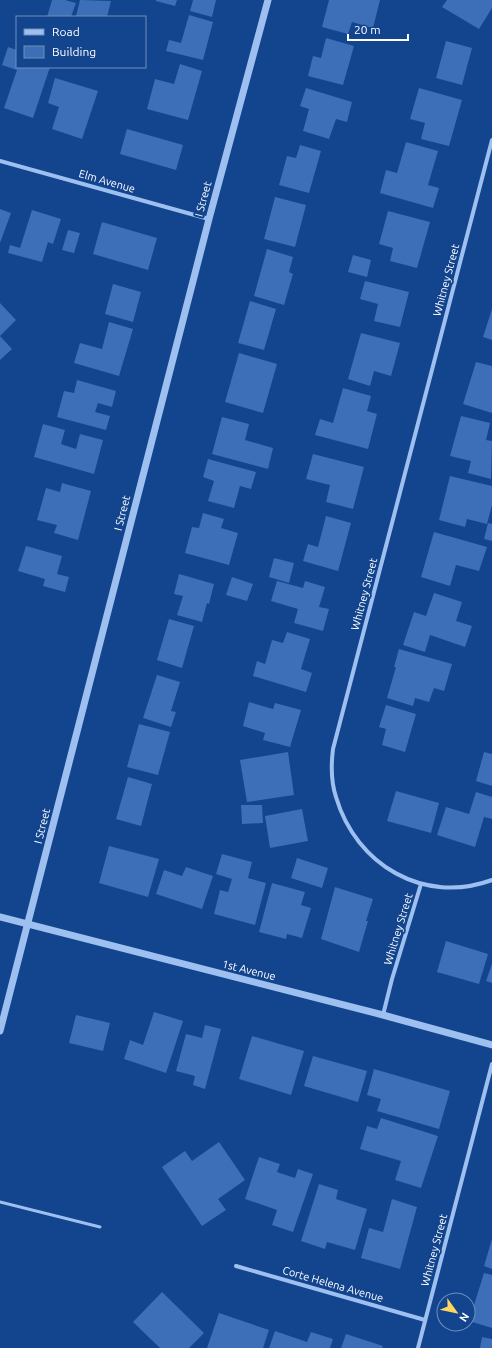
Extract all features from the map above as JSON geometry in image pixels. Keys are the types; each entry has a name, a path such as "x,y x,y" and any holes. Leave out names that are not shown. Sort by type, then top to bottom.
{"street":[{"name":"I Street","path":"0,1031 209,219 268,0"},
{"name":"Whitney Street","path":"383,1015 392,979 421,884 403,878 386,868 371,856 358,842 347,826 335,796 331,765 333,749 492,140"},
{"name":"Elm Avenue","path":"0,160 209,219"},
{"path":"421,884 439,888 456,888 492,880"},
{"name":"1st Avenue","path":"0,917 383,1015 492,1045"},
{"name":"Whitney Street","path":"418,1348 492,1064"},
{"name":"Corte Helena Avenue","path":"236,1266 426,1320"}],"lane":[{"path":"0,1202 100,1227"}],"building":[{"path":"52,0 65,0 76,3 71,16 47,16"},
{"path":"80,0 111,1 107,16 76,16"},
{"path":"156,0 177,0 175,6"},
{"path":"193,0 216,0 212,17 190,11"},
{"path":"329,0 380,0 373,28 352,22 348,34 322,27"},
{"path":"447,0 492,0 492,8 479,29 442,7"},
{"path":"189,15 213,22 203,60 166,51 169,40 181,43"},
{"path":"326,38 354,46 343,85 308,76 313,56 321,58"},
{"path":"446,41 472,48 462,85 436,78"},
{"path":"8,47 16,50 16,68 50,68 33,118 4,108 17,70 2,65"},
{"path":"180,64 202,71 188,120 147,109 155,79 174,84"},
{"path":"55,78 98,91 82,139 52,129 59,107 48,103"},
{"path":"306,88 352,102 347,122 336,119 329,139 303,131 309,109 300,106"},
{"path":"419,88 462,100 449,146 421,139 425,123 410,119"},
{"path":"127,129 183,145 176,170 120,154"},
{"path":"406,142 438,151 428,185 439,188 433,208 380,193 386,170 397,173"},
{"path":"300,145 321,151 309,193 279,185 287,156 296,158"},
{"path":"275,197 306,205 295,247 264,239"},
{"path":"0,209 11,213 0,243"},
{"path":"32,210 61,219 53,244 48,242 42,262 8,253 10,245 20,248"},
{"path":"388,211 430,222 417,268 390,261 393,248 379,244"},
{"path":"102,222 157,238 148,270 93,254"},
{"path":"68,230 80,233 74,253 62,250"},
{"path":"267,249 293,257 289,272 293,274 284,305 254,296"},
{"path":"353,255 371,260 367,277 348,272"},
{"path":"365,281 409,292 400,327 374,321 378,304 360,299"},
{"path":"113,284 141,292 133,322 105,314"},
{"path":"250,301 276,309 264,350 238,343"},
{"path":"0,303 16,320 0,336"},
{"path":"492,309 492,340 483,337"},
{"path":"109,322 133,329 119,376 74,363 80,343 102,349"},
{"path":"361,333 400,343 391,376 374,371 370,386 348,379"},
{"path":"0,336 12,349 0,360"},
{"path":"239,353 277,364 263,413 225,402"},
{"path":"476,362 492,366 492,413 463,404"},
{"path":"77,380 116,391 112,407 98,403 95,412 110,416 106,430 57,417 64,391 74,393"},
{"path":"343,388 371,396 367,411 377,414 368,449 315,435 320,419 333,423"},
{"path":"461,416 490,423 486,440 492,441 491,479 468,473 471,461 450,456"},
{"path":"222,417 249,424 245,440 273,448 268,469 212,454"},
{"path":"43,424 65,430 61,444 76,449 80,434 103,440 94,474 34,457"},
{"path":"313,454 364,467 353,509 326,502 330,485 306,479"},
{"path":"208,459 256,472 251,489 240,486 234,508 208,501 214,481 203,477"},
{"path":"450,476 492,486 492,505 487,524 467,519 465,527 439,520"},
{"path":"62,483 91,491 78,540 54,533 57,525 37,520 46,488 60,492"},
{"path":"203,513 224,519 221,528 238,533 229,565 185,553 192,527 199,528"},
{"path":"326,516 351,523 338,571 303,561 308,544 318,547"},
{"path":"488,523 492,524 492,541 484,539"},
{"path":"434,532 487,547 479,571 456,565 450,586 421,577"},
{"path":"26,546 62,556 57,574 69,577 65,592 43,586 45,579 18,571"},
{"path":"274,558 294,563 289,583 269,577"},
{"path":"179,574 214,584 209,604 207,603 202,622 177,615 183,596 174,594"},
{"path":"232,577 253,584 247,601 226,595"},
{"path":"277,581 303,588 305,581 325,587 319,607 329,609 323,631 294,623 298,609 271,601"},
{"path":"434,593 462,602 456,621 472,626 465,647 430,635 425,652 403,645 414,612 426,616"},
{"path":"169,619 194,626 182,668 157,660"},
{"path":"287,632 310,639 301,669 312,673 306,692 253,676 257,661 265,664 272,640 283,643"},
{"path":"399,649 452,664 444,691 434,688 429,702 415,698 413,706 387,698 396,667 394,667"},
{"path":"157,675 180,682 171,711 176,712 171,727 143,718"},
{"path":"249,702 273,709 275,703 301,710 290,747 263,740 265,733 243,726"},
{"path":"386,705 416,714 405,752 382,745 386,729 379,727"},
{"path":"139,724 170,732 158,775 127,767"},
{"path":"288,752 294,795 247,802 240,760"},
{"path":"484,752 492,754 492,786 476,781"},
{"path":"128,777 152,784 141,826 116,819"},
{"path":"396,791 439,803 431,833 387,821"},
{"path":"476,792 492,797 492,819 484,817 475,847 437,835 446,807 469,814"},
{"path":"241,805 262,805 263,823 242,824"},
{"path":"302,809 308,841 270,848 265,816"},
{"path":"109,846 159,859 148,897 99,883"},
{"path":"222,854 252,862 248,878 266,883 255,925 214,914 220,890 228,892 232,879 216,874"},
{"path":"297,858 328,868 322,888 291,878"},
{"path":"186,867 213,876 202,909 156,894 164,870 182,876"},
{"path":"272,883 305,892 301,905 311,908 302,938 287,934 286,939 259,932"},
{"path":"335,887 373,899 359,952 321,939"},
{"path":"446,941 488,954 479,984 437,972"},
{"path":"492,964 492,983 486,981"},
{"path":"154,1012 183,1021 166,1073 124,1059 130,1040 143,1045"},
{"path":"76,1015 110,1023 103,1051 69,1043"},
{"path":"205,1025 221,1029 205,1089 193,1085 195,1076 176,1071 186,1034 202,1038"},
{"path":"252,1036 304,1051 291,1095 239,1079"},
{"path":"313,1056 367,1071 358,1102 304,1086"},
{"path":"374,1069 450,1091 439,1129 377,1111 381,1099 367,1095"},
{"path":"381,1118 438,1136 421,1188 395,1180 401,1161 360,1149 367,1126 377,1129"},
{"path":"219,1142 245,1180 218,1199 226,1210 202,1226 162,1167 185,1151 192,1161"},
{"path":"259,1157 280,1164 277,1172 295,1178 298,1169 313,1174 293,1232 272,1225 277,1210 245,1199"},
{"path":"319,1184 338,1190 336,1199 367,1209 355,1250 327,1242 325,1249 301,1241"},
{"path":"392,1199 417,1207 400,1269 361,1258 369,1228 383,1232"},
{"path":"492,1239 492,1269 484,1266"},
{"path":"484,1273 492,1275 492,1328 476,1323 476,1299"},
{"path":"162,1292 204,1333 189,1348 160,1348 133,1322"},
{"path":"219,1313 269,1330 263,1348 207,1348"},
{"path":"275,1331 307,1342 311,1332 333,1339 330,1348 269,1348"},
{"path":"346,1334 383,1346 382,1348 341,1348"},
{"path":"482,1337 492,1339 492,1348 480,1348"}]}
